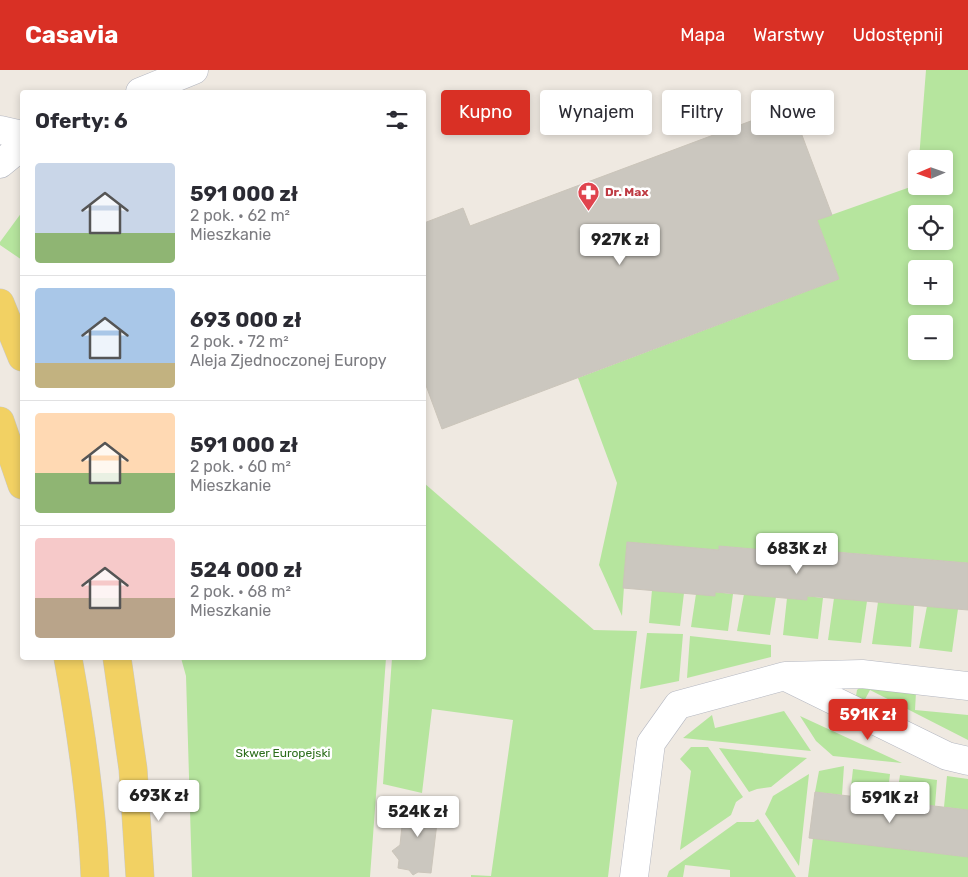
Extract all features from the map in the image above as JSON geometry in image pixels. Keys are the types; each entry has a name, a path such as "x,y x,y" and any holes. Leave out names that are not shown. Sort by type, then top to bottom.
{"main road":[{"path":"0,303 20,351"},
{"path":"0,421 20,479"},
{"path":"68,660 80,723 90,796 95,877"},
{"path":"117,660 133,769 140,877"}],"street":[{"path":"146,83 194,70"},
{"path":"0,130 20,135"},
{"path":"0,151 20,143"},
{"path":"0,164 20,148"},
{"path":"634,877 651,743 678,705 785,676 862,674 968,686"},
{"path":"785,676 946,756 968,761"}],"green space":[{"path":"926,70 968,70 968,563 812,550 811,554 719,546 719,550 627,542 622,616 599,565 617,483 578,378 839,279 817,220 908,188 908,195 953,195 953,150 920,150"},
{"path":"20,215 20,259 0,245 0,242"},
{"path":"426,485 594,630 637,631 608,877 471,877 471,875 491,876 513,720 432,709 422,793 383,784 392,660 426,660"},
{"path":"652,590 684,593 680,626 649,623"},
{"path":"715,592 733,594 728,631 691,627 696,594 715,596"},
{"path":"744,594 776,597 770,635 737,631"},
{"path":"807,596 823,598 818,639 783,635 787,598 807,600"},
{"path":"834,598 867,601 861,643 828,640"},
{"path":"878,602 914,605 911,647 872,644"},
{"path":"927,606 958,609 952,652 919,648"},
{"path":"647,633 683,634 679,681 640,689"},
{"path":"690,636 771,645 771,657 687,678"},
{"name":"Skwer Europejski","path":"182,660 386,660 370,877 192,877 186,676"},
{"path":"862,685 916,692 915,710 968,715 968,740 870,690 862,705 856,696 857,690"},
{"path":"784,711 811,751 683,738 712,715 715,728"},
{"path":"800,716 902,763 833,756 816,741"},
{"path":"691,747 708,747 743,797 736,802 731,815 680,850 691,771 680,759"},
{"path":"719,748 807,758 771,787 749,792"},
{"path":"844,766 842,795 815,792 819,771"},
{"path":"853,769 890,774 887,800 850,796"},
{"path":"809,774 799,866 765,814 773,796"},
{"path":"900,775 937,780 935,806 896,802"},
{"path":"947,776 968,779 968,810 944,807"},
{"path":"758,819 796,877 730,877 730,870 685,865 683,877 667,877 669,871 737,822 754,822"},
{"path":"813,838 968,857 968,877 808,877"}],"building":[{"path":"751,121 751,135 802,135 832,215 817,220 839,279 442,429 426,385 426,222 463,208 470,226 713,135 741,135 741,125"},
{"path":"627,542 719,550 719,546 811,554 811,550 968,563 968,610 807,596 807,600 715,592 715,596 623,588"},
{"path":"815,792 968,810 968,857 809,838"},
{"path":"423,801 427,805 439,806 431,873 418,872 413,875 409,870 398,868 399,860 392,851 400,845 402,826 398,821 404,816 406,802 419,804"}],"place":[{"name":"Dr. Max","path":"589,211"}]}
